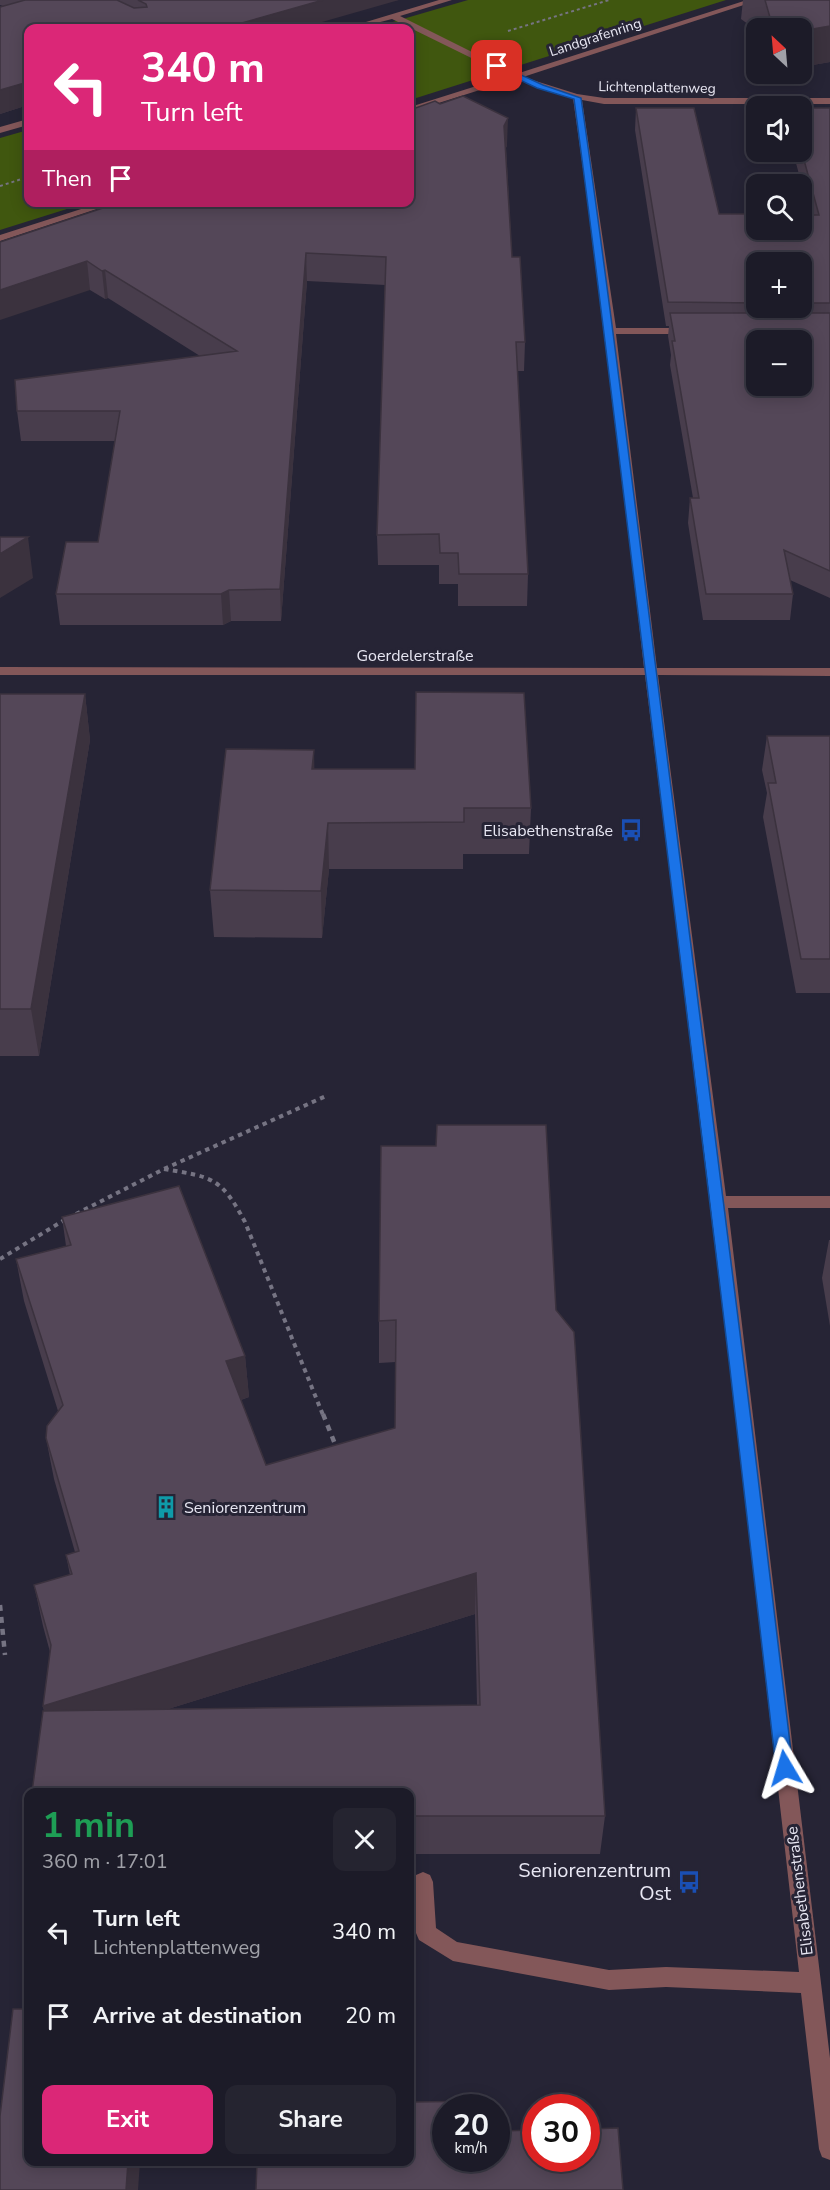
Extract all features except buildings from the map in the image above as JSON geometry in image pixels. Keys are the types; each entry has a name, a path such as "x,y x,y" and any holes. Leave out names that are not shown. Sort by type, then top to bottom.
{"street":[{"path":"365,24 448,0"},
{"name":"Landgrafenring","path":"414,109 755,0"},
{"name":"Lichtenplattenweg","path":"393,16 410,24"},
{"name":"Lichtenplattenweg","path":"414,26 517,76 577,98 604,101 830,101"},
{"name":"Elisabethenstraße","path":"577,98 610,332 719,1202 830,2149"},
{"path":"0,130 24,123"},
{"path":"0,238 98,207"},
{"path":"610,332 703,332"},
{"name":"Goerdelerstraße","path":"0,671 830,672"},
{"path":"719,1202 830,1202"},
{"path":"423,1882 426,1934 453,1951 609,1980 666,1977 810,1983"}],"path":[{"path":"0,186 24,178"},
{"path":"0,1259 89,1206 164,1169 327,1096"},
{"path":"164,1169 205,1177 228,1189 245,1222 338,1452"},
{"path":"0,1605 4,1655"}],"green space":[{"path":"468,0 726,0 414,99 414,24 386,24"},
{"path":"24,131 24,207 73,207 0,230 0,138"}],"place":[{"name":"Elisabethenstraße","path":"631,830"},
{"name":"Seniorenzentrum","path":"166,1507"},
{"name":"Seniorenzentrum Ost","path":"689,1882"}],"route":[{"path":"497,66 540,86 577,98 610,332 719,1202 785,1768"}]}
